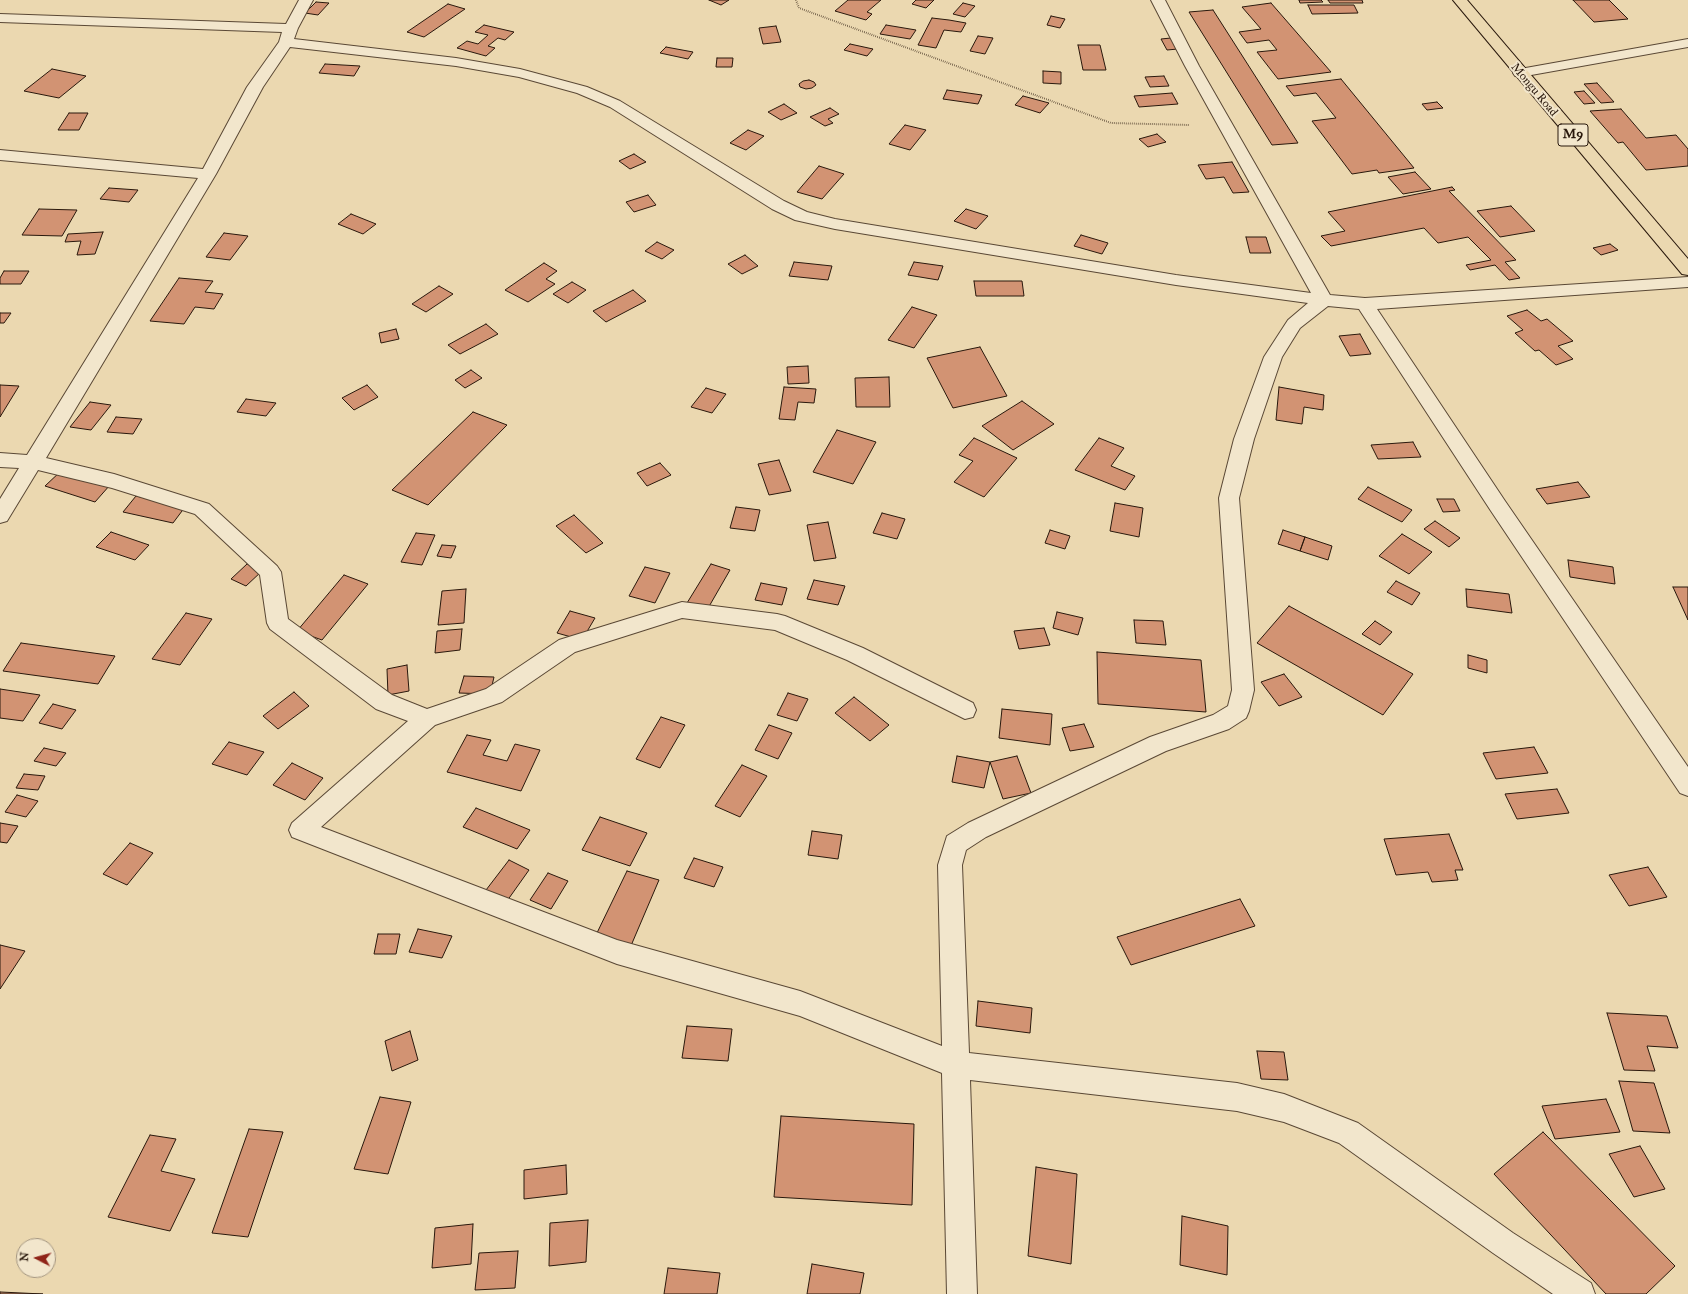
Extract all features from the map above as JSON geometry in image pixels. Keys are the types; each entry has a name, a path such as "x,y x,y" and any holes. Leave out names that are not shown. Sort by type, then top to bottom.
{"main road":[{"name":"Mongu Road","path":"1460,0 1520,73 1685,263"}],"street":[{"path":"0,516 208,174 255,87 288,35 306,0"},
{"path":"1158,0 1192,66 1324,300"},
{"path":"0,18 288,35 520,73 582,90 615,104 778,205 801,216 835,224 1176,280 1365,304 1688,282"},
{"path":"1520,73 1688,44"},
{"path":"0,155 208,174"},
{"path":"962,1294 950,865 956,844 977,830 1158,744 1221,722 1238,711 1243,690 1229,498 1244,439 1273,357 1294,324 1324,300"},
{"path":"1365,304 1498,506 1688,786"},
{"path":"0,460 34,462 114,481 202,510 270,572 278,623 384,702 427,718"},
{"path":"965,710 855,654 777,622 682,610 567,646 494,696 427,718 301,830 617,952 800,1004 956,1065 1237,1097 1284,1108 1348,1133 1497,1238 1580,1294"}],"path":[{"path":"796,0 799,8 1111,123 1226,126"}],"building":[{"path":"709,0 729,0 721,5"},
{"path":"848,0 881,0 867,12 872,14 866,20 835,11"},
{"path":"916,0 934,0 926,8 912,4"},
{"path":"1299,0 1321,0 1323,2 1300,3"},
{"path":"1328,0 1362,0 1363,3 1330,3"},
{"path":"1573,0 1609,0 1628,19 1594,22"},
{"path":"316,2 329,3 318,15 305,13"},
{"path":"963,3 975,6 965,17 953,14"},
{"path":"1271,3 1331,72 1278,79 1257,52 1277,50 1269,40 1247,43 1239,32 1261,29 1242,7"},
{"path":"448,4 465,9 424,37 407,32"},
{"path":"1308,5 1354,5 1358,13 1312,14"},
{"path":"1213,10 1298,143 1272,145 1189,12"},
{"path":"1051,16 1065,19 1060,28 1047,25"},
{"path":"932,18 966,23 961,32 944,30 936,48 918,45"},
{"path":"484,25 514,32 505,40 498,38 488,46 495,48 486,56 457,48 467,41 478,44 488,35 475,32"},
{"path":"886,25 916,30 910,39 880,34"},
{"path":"776,26 781,42 763,44 759,28"},
{"path":"978,36 993,38 985,54 970,51"},
{"path":"1171,38 1178,49 1167,50 1161,39"},
{"path":"850,44 873,49 867,56 844,50"},
{"path":"1078,45 1100,45 1106,70 1083,70"},
{"path":"666,47 693,52 688,59 660,53"},
{"path":"717,58 733,58 732,67 716,67"},
{"path":"325,64 360,66 354,76 319,73"},
{"path":"52,69 86,76 59,98 24,91"},
{"path":"1043,71 1061,72 1061,84 1043,83"},
{"path":"1164,76 1169,86 1150,87 1145,77"},
{"path":"1341,79 1414,168 1379,173 1377,170 1352,174 1312,121 1336,118 1316,93 1294,96 1286,86"},
{"path":"809,80 814,82 816,85 812,88 806,89 800,87 799,84 803,81"},
{"path":"1597,83 1614,102 1601,103 1584,84"},
{"path":"947,90 982,95 978,104 943,99"},
{"path":"1584,91 1595,103 1584,104 1574,92"},
{"path":"1172,93 1178,104 1139,107 1134,96"},
{"path":"1023,96 1049,103 1040,113 1015,105"},
{"path":"1437,102 1443,108 1427,110 1422,104"},
{"path":"784,104 797,113 781,120 768,112"},
{"path":"830,108 839,114 828,119 833,123 825,126 810,117"},
{"path":"1621,109 1646,138 1676,135 1688,149 1688,166 1646,170 1623,142 1618,143 1590,111"},
{"path":"69,113 88,113 79,130 58,130"},
{"path":"905,125 926,130 910,150 889,144"},
{"path":"748,130 764,136 746,150 730,143"},
{"path":"1157,134 1166,142 1148,147 1139,139"},
{"path":"634,154 646,162 630,169 619,161"},
{"path":"1232,162 1249,192 1233,193 1224,177 1206,179 1198,165"},
{"path":"819,166 844,174 822,199 797,192"},
{"path":"1415,172 1431,189 1403,194 1388,177"},
{"path":"1452,187 1455,190 1449,191 1516,260 1505,262 1520,278 1509,280 1495,265 1470,270 1466,265 1491,260 1468,237 1438,243 1424,228 1331,246 1321,236 1345,231 1328,212"},
{"path":"109,188 138,190 129,202 100,199"},
{"path":"648,195 656,205 634,212 626,202"},
{"path":"1511,206 1535,231 1500,237 1477,211"},
{"path":"39,209 77,210 62,236 22,235"},
{"path":"966,209 988,216 976,229 954,221"},
{"path":"351,214 376,224 363,234 338,224"},
{"path":"103,232 95,254 77,255 81,241 65,242 68,234"},
{"path":"224,233 248,236 230,260 206,257"},
{"path":"1081,235 1108,243 1102,254 1074,246"},
{"path":"1246,237 1266,237 1271,253 1250,253"},
{"path":"657,242 674,250 662,259 645,251"},
{"path":"1610,244 1618,250 1601,255 1593,248"},
{"path":"745,255 758,266 742,274 728,264"},
{"path":"794,262 832,266 828,280 789,276"},
{"path":"914,262 943,266 938,280 908,275"},
{"path":"544,263 557,271 546,279 555,284 528,302 505,290"},
{"path":"4,271 29,271 21,284 0,284 0,278"},
{"path":"179,278 213,281 205,292 223,294 214,309 195,307 184,324 150,321"},
{"path":"974,281 1022,281 1024,296 976,296"},
{"path":"572,282 586,290 568,303 553,294"},
{"path":"439,286 453,294 426,312 412,304"},
{"path":"633,290 646,301 606,322 593,311"},
{"path":"912,307 937,315 914,348 888,340"},
{"path":"1527,310 1541,321 1547,319 1573,341 1558,346 1573,359 1556,365 1539,350 1535,351 1515,333 1523,330 1507,316"},
{"path":"0,313 11,313 4,323 0,323"},
{"path":"486,324 498,334 460,354 448,345"},
{"path":"396,329 399,339 381,343 379,333"},
{"path":"1360,334 1371,354 1350,356 1339,336"},
{"path":"980,347 1007,396 953,408 927,358"},
{"path":"808,366 809,383 788,384 787,367"},
{"path":"471,370 482,378 465,388 455,380"},
{"path":"889,377 890,407 856,407 855,378"},
{"path":"0,385 19,386 0,417"},
{"path":"367,385 378,397 354,410 342,398"},
{"path":"784,387 816,389 814,403 798,402 795,420 779,419"},
{"path":"1279,387 1324,395 1323,410 1304,407 1302,424 1276,420"},
{"path":"706,388 726,394 712,413 691,407"},
{"path":"246,399 276,403 266,416 237,412"},
{"path":"1022,401 1054,424 1013,450 982,426"},
{"path":"90,402 111,405 91,430 70,427"},
{"path":"473,412 507,425 428,505 392,490"},
{"path":"116,417 142,419 133,434 107,432"},
{"path":"837,430 876,442 853,484 813,472"},
{"path":"974,438 1017,458 984,497 954,482 973,461 959,455"},
{"path":"1099,438 1124,448 1111,466 1135,476 1125,490 1075,470"},
{"path":"1413,442 1421,457 1378,459 1371,445"},
{"path":"779,460 791,491 769,495 758,464"},
{"path":"660,463 671,475 647,486 637,473"},
{"path":"61,471 110,485 95,502 45,486"},
{"path":"1578,482 1590,497 1547,504 1536,489"},
{"path":"1368,487 1412,510 1402,522 1358,499"},
{"path":"136,496 185,507 173,523 123,512"},
{"path":"1437,499 1454,499 1460,511 1443,512"},
{"path":"1115,503 1143,508 1139,537 1110,531"},
{"path":"736,507 760,510 755,531 730,528"},
{"path":"882,513 905,519 897,539 873,533"},
{"path":"574,515 603,543 586,553 556,526"},
{"path":"1435,521 1460,538 1449,547 1424,529"},
{"path":"828,522 836,558 814,561 807,525"},
{"path":"1050,530 1070,536 1065,549 1045,543"},
{"path":"1283,530 1305,537 1300,551 1278,544"},
{"path":"111,532 149,545 135,560 96,547"},
{"path":"416,533 435,535 422,565 401,562"},
{"path":"1402,534 1432,552 1409,574 1379,556"},
{"path":"1305,537 1332,546 1328,560 1300,551"},
{"path":"442,545 456,546 451,558 437,556"},
{"path":"1568,560 1613,567 1615,584 1570,577"},
{"path":"247,564 262,571 246,586 231,579"},
{"path":"711,564 730,570 707,610 687,603"},
{"path":"645,567 670,573 655,603 629,596"},
{"path":"344,575 368,584 322,640 297,631"},
{"path":"814,580 845,586 838,605 807,599"},
{"path":"1396,581 1420,593 1412,605 1387,592"},
{"path":"761,583 787,588 782,605 755,600"},
{"path":"1673,587 1688,587 1688,620"},
{"path":"466,589 464,623 438,625 442,591"},
{"path":"1466,589 1509,594 1512,613 1467,607"},
{"path":"1289,606 1413,674 1383,715 1257,643"},
{"path":"570,611 595,618 582,640 557,633"},
{"path":"1057,612 1083,618 1078,635 1053,628"},
{"path":"186,613 212,619 180,665 152,659"},
{"path":"1134,620 1163,621 1166,645 1136,643"},
{"path":"1375,621 1392,632 1380,645 1362,634"},
{"path":"1044,628 1050,645 1019,649 1014,631"},
{"path":"462,629 460,650 435,653 437,631"},
{"path":"21,643 115,656 98,684 3,671"},
{"path":"1097,652 1201,660 1206,712 1098,704"},
{"path":"1468,655 1487,660 1487,673 1468,668"},
{"path":"407,665 409,691 388,695 387,669"},
{"path":"1284,674 1302,697 1279,706 1261,682"},
{"path":"464,676 494,677 490,694 459,693"},
{"path":"0,689 40,695 23,721 0,718"},
{"path":"294,692 309,706 278,729 263,716"},
{"path":"788,693 808,699 797,721 777,715"},
{"path":"854,697 889,725 870,741 835,713"},
{"path":"53,704 76,710 62,729 39,723"},
{"path":"1002,709 1052,714 1050,745 999,738"},
{"path":"661,717 685,725 660,768 636,759"},
{"path":"1084,724 1094,747 1070,751 1062,728"},
{"path":"769,725 792,733 778,759 755,750"},
{"path":"467,735 491,740 483,755 507,761 515,744 540,750 521,791 447,772"},
{"path":"229,742 264,752 247,775 212,764"},
{"path":"1534,747 1548,773 1496,779 1483,753"},
{"path":"44,748 66,753 56,766 34,761"},
{"path":"957,756 990,762 984,788 952,782"},
{"path":"1017,756 1031,793 1003,799 990,762"},
{"path":"292,763 323,778 305,800 273,785"},
{"path":"742,765 767,776 740,817 715,806"},
{"path":"24,774 45,776 38,790 16,788"},
{"path":"1557,789 1569,813 1517,819 1505,794"},
{"path":"17,795 38,801 26,817 5,812"},
{"path":"476,808 530,830 517,849 463,827"},
{"path":"600,817 647,833 630,866 582,850"},
{"path":"0,823 18,826 7,843 0,842"},
{"path":"812,831 842,835 838,859 808,855"},
{"path":"1449,834 1463,870 1455,870 1458,880 1432,882 1428,872 1396,875 1384,839"},
{"path":"130,843 153,853 127,885 103,874"},
{"path":"694,858 723,867 714,887 684,878"},
{"path":"509,860 529,870 507,901 486,890"},
{"path":"1648,867 1667,897 1629,906 1609,875"},
{"path":"627,871 659,880 630,948 595,937"},
{"path":"548,873 568,881 551,909 530,900"},
{"path":"1240,899 1255,926 1131,965 1117,937"},
{"path":"418,929 452,936 442,958 409,952"},
{"path":"378,934 400,934 396,954 374,954"},
{"path":"0,945 25,951 0,989"},
{"path":"978,1001 1032,1008 1030,1033 976,1026"},
{"path":"1607,1013 1667,1016 1678,1048 1647,1046 1655,1071 1624,1070"},
{"path":"687,1026 732,1029 728,1061 682,1058"},
{"path":"410,1031 418,1060 392,1071 385,1041"},
{"path":"1257,1051 1284,1052 1288,1080 1261,1079"},
{"path":"1619,1081 1654,1083 1670,1133 1633,1131"},
{"path":"380,1097 411,1102 388,1174 354,1169"},
{"path":"1606,1099 1620,1132 1555,1139 1542,1106"},
{"path":"781,1116 914,1124 912,1205 774,1197"},
{"path":"249,1129 283,1132 248,1237 212,1233"},
{"path":"1543,1132 1675,1266 1646,1294 1606,1294 1494,1174"},
{"path":"150,1135 176,1139 161,1171 195,1179 170,1231 108,1217"},
{"path":"1640,1146 1665,1189 1634,1197 1609,1154"},
{"path":"566,1165 567,1194 524,1199 524,1170"},
{"path":"1036,1167 1077,1174 1071,1264 1028,1256"},
{"path":"1182,1216 1228,1226 1227,1275 1180,1265"},
{"path":"588,1220 586,1262 549,1266 550,1223"},
{"path":"473,1224 471,1264 432,1268 435,1228"},
{"path":"518,1251 515,1288 475,1290 479,1253"},
{"path":"812,1264 864,1273 860,1294 807,1294"},
{"path":"668,1268 720,1273 717,1294 664,1294"},
{"path":"0,1292 43,1294 0,1294"}]}
